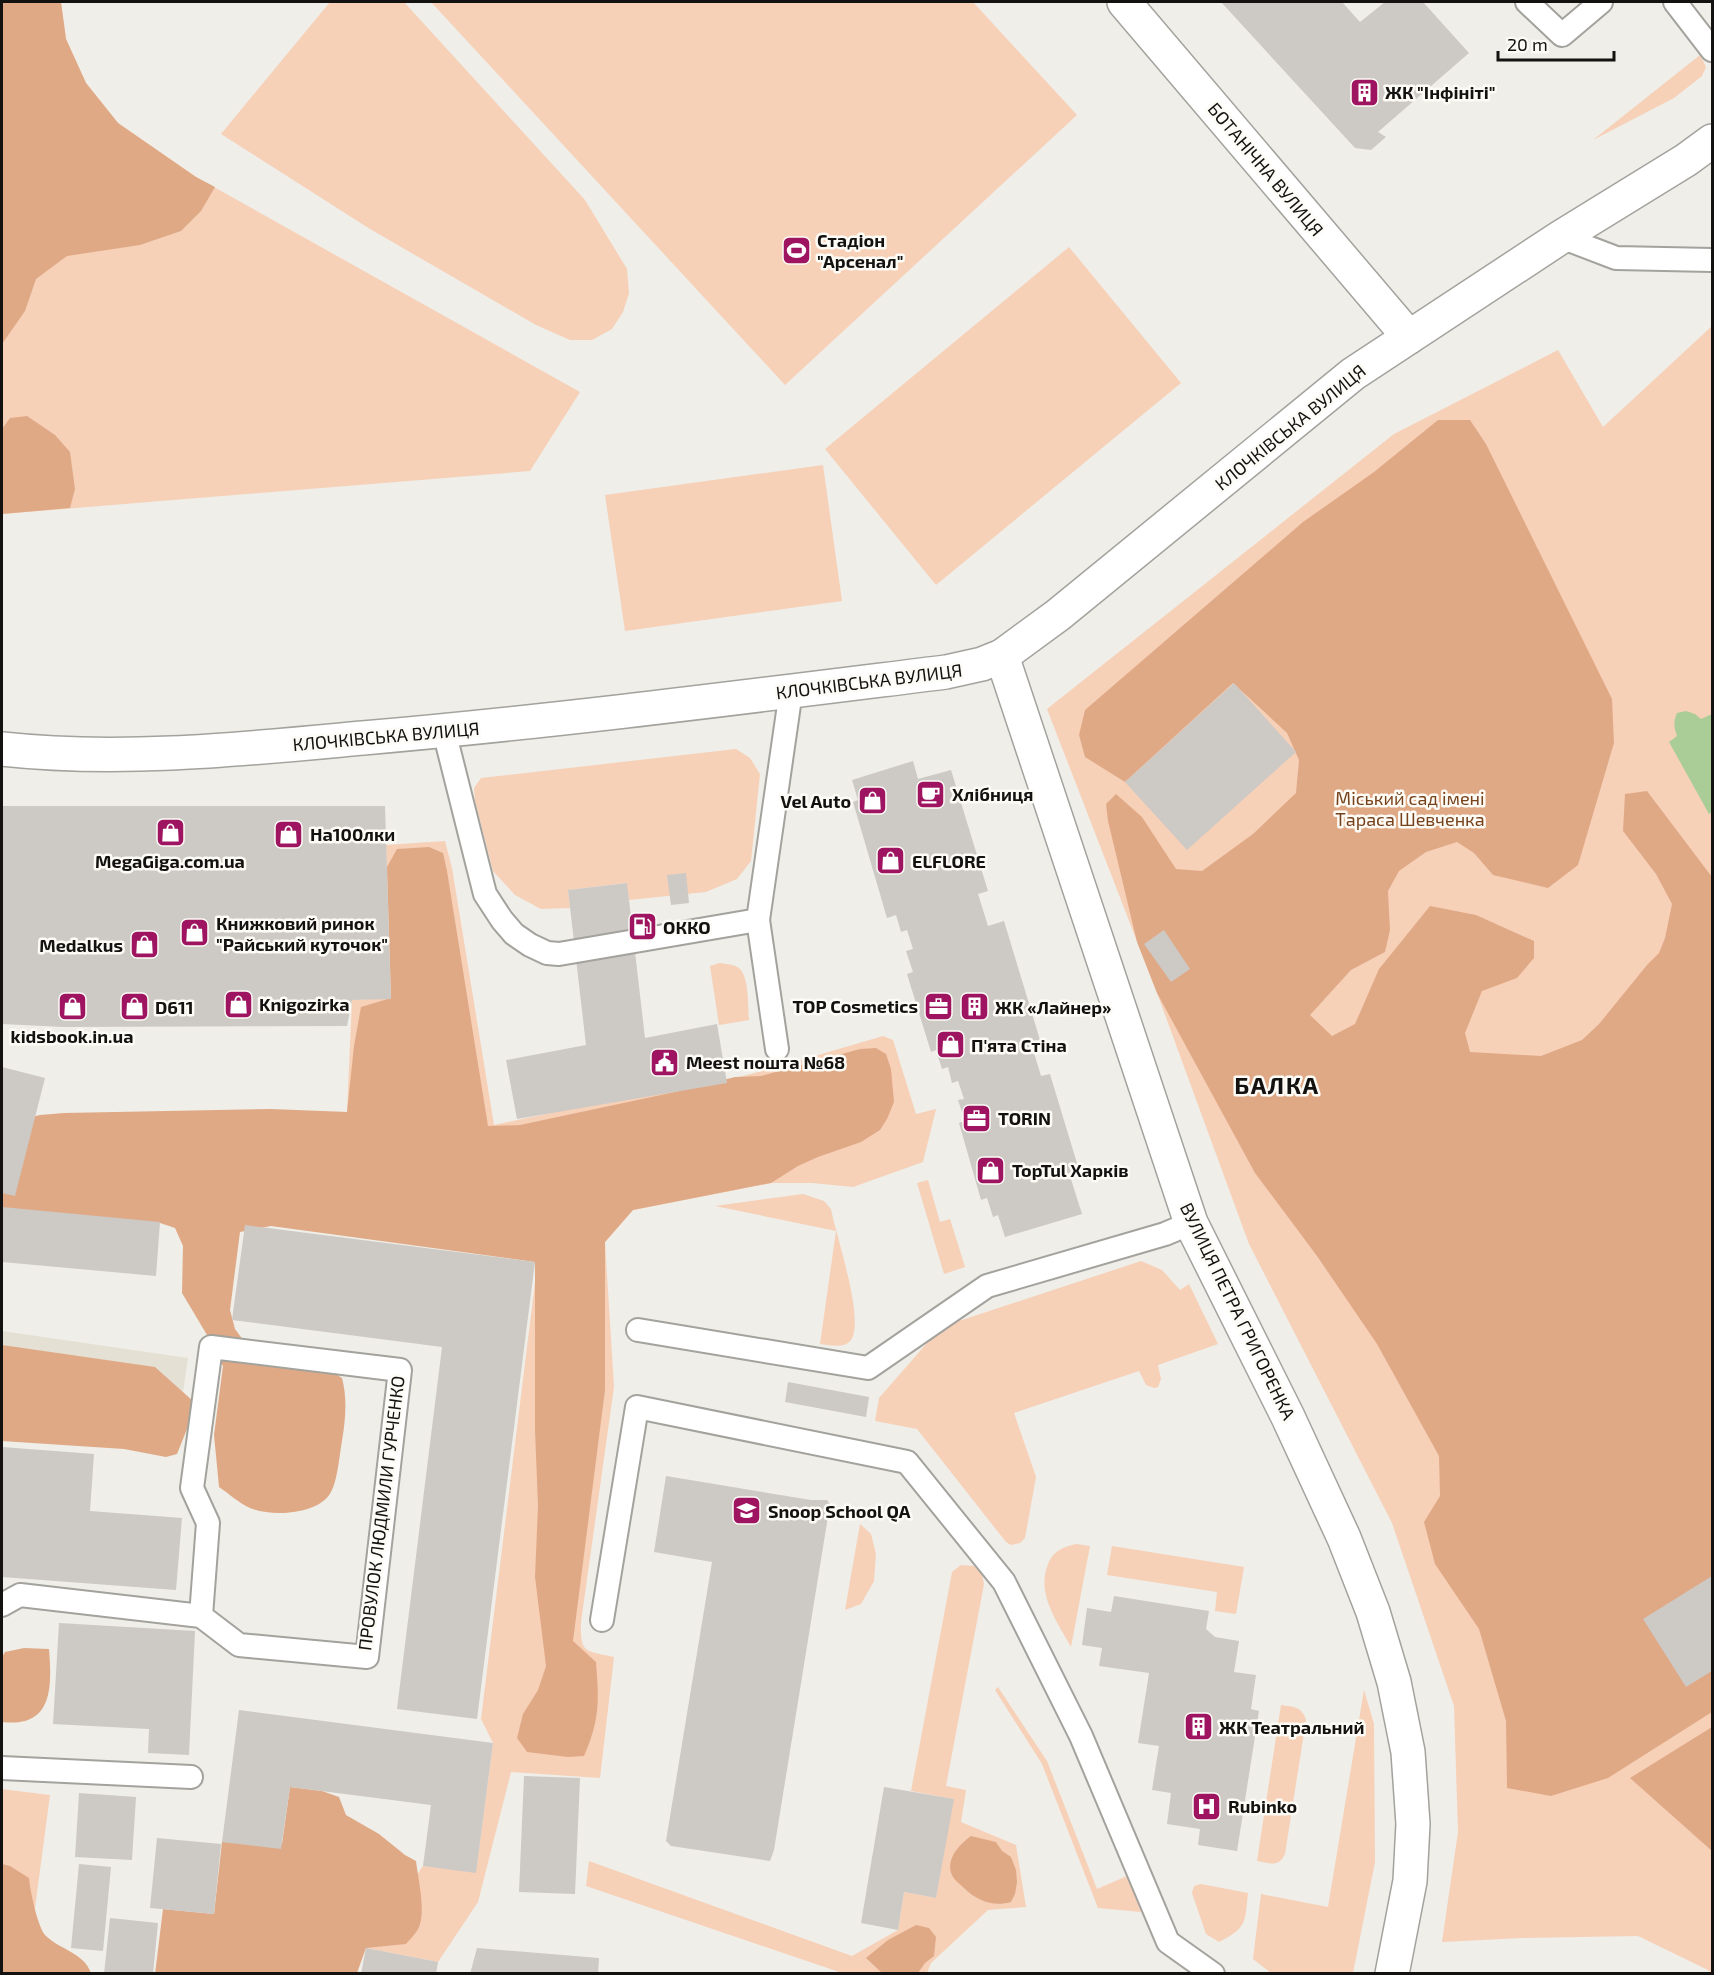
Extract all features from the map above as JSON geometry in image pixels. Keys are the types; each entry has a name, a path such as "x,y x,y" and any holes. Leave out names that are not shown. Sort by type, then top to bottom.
{"main road":[{"name":"БОТАНІЧНА ВУЛИЦЯ","path":"1124,2 1408,337"},
{"name":"КЛОЧКІВСЬКА ВУЛИЦЯ","path":"2,748 126,754 221,751 444,731 791,692 966,669 1002,656 1058,615 1353,374 1561,237 1713,141"},
{"name":"ВУЛИЦЯ ПЕТРА ГРИГОРЕНКА","path":"1002,656 1191,1224 1288,1417 1344,1538 1373,1612 1394,1682 1408,1752 1413,1824 1410,1881 1392,1974"}],"lane":[{"path":"1527,2 1562,35 1601,2"},
{"path":"1675,2 1713,50"},
{"path":"1561,237 1616,258 1713,260"},
{"path":"777,1049 758,920 791,692"},
{"path":"444,731 485,894 501,920 514,934 530,945 547,953 559,954 758,920"},
{"path":"638,1330 868,1368 987,1286 1165,1234 1191,1224"},
{"name":"ПРОВУЛОК ЛЮДМИЛИ ГУРЧЕНКО","path":"211,1347 400,1370 367,1657 239,1646 201,1616 208,1523 192,1488 211,1347"},
{"path":"602,1620 637,1407 907,1462 1004,1582 1081,1736 1168,1942 1213,1974"},
{"path":"2,1605 20,1595 201,1616"},
{"path":"2,1767 190,1777"}],"shaded area":[{"path":"1686,711 1701,719 1712,714 1712,812 1709,814 1669,742 1677,736 1674,725 1677,713"},
{"path":"2,1331 188,1358 176,1439 2,1414"}],"green space":[{"path":"2,2 61,2 66,39 86,83 118,123 196,177 580,392 530,471 2,514"},
{"path":"2,2 61,2 66,39 86,83 118,123 196,177 215,187 201,211 181,231 140,245 67,256 36,279 25,311 2,344"},
{"path":"330,2 404,2 585,200 627,269 629,293 623,312 612,329 592,340 570,340 536,325 370,229 221,134"},
{"name":"Стадіон \"Арсенал\"","path":"431,2 973,2 1077,115 785,385"},
{"path":"1700,55 1706,67 1702,76 1674,98 1593,140"},
{"path":"1069,247 1181,383 936,585 825,449"},
{"name":"Міський сад імені Тараса Шевченка","path":"1712,326 1711,1973 1638,1936 1442,1942 1458,1832 1454,1706 1392,1523 1249,1244 1157,993 1047,709 1394,434 1558,350 1603,427"},
{"path":"27,416 55,435 70,452 75,489 70,508 2,514 2,429 10,418"},
{"name":"Міський сад імені Тараса Шевченка","path":"1438,420 1470,420 1486,444 1612,699 1614,743 1578,865 1548,888 1493,875 1474,853 1457,842 1426,852 1399,871 1388,891 1390,930 1385,952 1351,970 1310,1015 1332,1036 1355,1024 1379,969 1430,906 1476,915 1534,941 1534,958 1517,978 1482,991 1465,1033 1470,1052 1541,1056 1582,1040 1599,1024 1659,953 1665,938 1672,904 1656,874 1623,831 1625,794 1647,791 1712,877 1712,1712 1608,1778 1551,1796 1507,1788 1506,1721 1479,1629 1435,1564 1424,1522 1440,1496 1439,1456 1377,1344 1317,1256 1255,1173 1157,993 1137,942 1106,804 1116,794 1142,817 1176,869 1202,871 1253,834 1296,793 1299,760 1287,733 1233,683 1125,782 1085,757 1079,735 1085,710 1303,522 1374,472"},
{"path":"823,465 842,601 625,631 605,495"},
{"path":"736,749 750,758 760,774 751,861 737,879 706,892 629,900 626,883 568,890 570,908 541,909 515,895 493,871 475,801 474,788 481,778"},
{"path":"445,841 452,868 494,1125 650,1092 728,1080 883,1036 893,1040 916,1114 936,1109 923,1162 853,1187 812,1183 771,1183 633,1210 605,1242 614,1387 581,1622 583,1646 596,1654 614,1657 600,1778 511,1772 478,1902 438,1962 366,1948 423,1866 476,1872 493,1743 481,1719 538,1258 248,1223 288,1111 347,1112 352,1000 391,998 386,845"},
{"path":"429,847 443,853 447,871 488,1126 520,1125 735,1077 761,1076 860,1049 876,1048 886,1054 891,1069 894,1102 880,1130 861,1142 798,1166 771,1183 633,1210 605,1242 605,1390 573,1641 596,1662 598,1688 596,1720 584,1756 568,1757 527,1752 517,1738 523,1714 538,1690 546,1666 535,1577 538,1506 535,1430 535,1262 271,1226 240,1232 230,1310 235,1329 252,1352 331,1371 342,1378 344,1387 344,1430 331,1492 325,1500 306,1510 270,1513 250,1508 219,1487 214,1435 223,1366 182,1293 183,1246 175,1228 160,1223 121,1247 2,1244 2,1124 40,1115 64,1113 271,1109 347,1112 361,1007 391,998 387,867 397,849"},
{"path":"720,963 735,966 742,972 745,978 749,1020 719,1025 710,966"},
{"path":"928,1180 940,1222 950,1219 965,1267 944,1274 917,1183"},
{"path":"803,1194 824,1201 831,1209 848,1277 854,1314 851,1340 845,1345 820,1344 836,1231 715,1206"},
{"path":"1141,1261 1162,1270 1180,1290 1189,1284 1218,1344 1158,1365 1161,1379 1158,1387 1146,1385 1139,1371 1014,1413 1036,1477 1025,1538 1020,1543 1011,1545 1006,1542 917,1429 875,1421 879,1398 941,1327"},
{"path":"2,1345 155,1367 193,1401 187,1429 177,1454 166,1457 124,1449 2,1441"},
{"path":"860,1524 871,1534 876,1554 874,1581 861,1604 845,1610"},
{"path":"1076,1544 1090,1546 1071,1647 1046,1597 1045,1575 1050,1560 1056,1553"},
{"path":"1112,1546 1244,1567 1236,1614 1215,1611 1217,1592 1107,1575"},
{"path":"961,1565 974,1566 982,1574 984,1584 946,1786 966,1790 961,1822 1016,1845 1026,1907 988,1910 931,1963 927,1973 845,1974 586,1886 589,1861 852,1956 898,1930 904,1892 936,1898 953,1799 911,1791 952,1572"},
{"path":"24,1648 49,1649 50,1677 46,1702 40,1712 31,1718 19,1722 2,1722 2,1657 5,1652"},
{"path":"998,1687 1047,1761 1097,1889 1127,1876 1141,1912 1098,1908 1042,1764 995,1690"},
{"path":"1364,1690 1374,1724 1375,1862 1353,1973 1271,1973 1253,1959 1261,1894 1328,1907"},
{"path":"1281,1705 1299,1710 1306,1720 1285,1854 1277,1863 1270,1863 1257,1861"},
{"path":"1712,1727 1712,1851 1630,1778"},
{"path":"290,1787 322,1791 339,1797 346,1815 379,1834 416,1861 422,1909 420,1924 416,1932 406,1944 366,1948 357,1973 155,1974 163,1909 214,1914 222,1842 282,1844"},
{"path":"2,1789 50,1795 31,1938 2,1974"},
{"path":"971,1836 996,1842 1002,1851 1011,1857 1016,1870 1017,1882 1011,1902 998,1904 980,1899 969,1893 953,1877 950,1869 952,1858 962,1843"},
{"path":"2,1864 10,1866 29,1878 35,1909 43,1932 52,1941 83,1961 91,1973 2,1973"},
{"path":"1201,1884 1248,1893 1243,1923 1235,1933 1219,1942 1206,1934 1192,1893 1194,1886"},
{"path":"916,1925 929,1928 936,1937 934,1956 918,1973 882,1973 866,1958 888,1940"}],"building":[{"name":"ЖК \"Інфініті\"","path":"1221,2 1342,2 1360,22 1385,2 1423,2 1469,53 1378,132 1386,137 1371,150 1355,148"},
{"path":"1234,683 1296,752 1187,850 1125,782"},
{"name":"ЖК «Лайнер»","path":"913,761 918,779 951,770 988,891 978,894 988,926 1004,921 1040,1040 1031,1043 1041,1076 1050,1074 1079,1170 1069,1173 1082,1214 1005,1237 998,1215 993,1217 987,1198 981,1200 959,1123 965,1121 958,1100 964,1099 958,1081 952,1083 948,1067 942,1069 936,1050 931,1052 907,974 913,972 906,951 913,949 907,930 901,932 896,915 887,918 853,802 858,800 852,780"},
{"name":"Книжковий ринок \"Райський куточок\"","path":"2,806 385,806 391,999 352,1000 347,1026 64,1027 2,1024"},
{"path":"686,873 689,903 671,905 667,875"},
{"path":"627,883 645,1038 717,1024 727,1083 517,1119 506,1060 586,1045 568,890"},
{"path":"1164,930 1190,969 1171,982 1144,944"},
{"path":"2,1067 45,1078 15,1196 2,1193"},
{"path":"2,1207 160,1222 156,1276 2,1262"},
{"path":"245,1225 535,1262 477,1719 397,1709 442,1347 232,1320"},
{"path":"788,1382 869,1397 866,1417 785,1402"},
{"path":"2,1447 94,1454 90,1511 182,1518 176,1590 2,1577"},
{"path":"666,1476 811,1500 827,1500 830,1504 774,1850 770,1861 671,1846 666,1841 712,1562 654,1552"},
{"path":"1712,1576 1712,1671 1686,1687 1643,1619"},
{"name":"ЖК Театральний","path":"1114,1596 1209,1611 1206,1629 1215,1637 1239,1641 1234,1672 1256,1675 1251,1709 1259,1711 1237,1851 1198,1845 1200,1829 1167,1824 1171,1793 1152,1790 1159,1746 1138,1743 1149,1673 1099,1666 1102,1648 1082,1645 1087,1608 1111,1612"},
{"path":"59,1623 195,1631 189,1755 148,1753 149,1729 53,1724"},
{"path":"239,1710 493,1743 476,1873 423,1866 431,1805 290,1787 281,1849 222,1842"},
{"path":"524,1776 580,1778 575,1894 519,1892"},
{"path":"884,1787 954,1799 936,1898 904,1892 898,1930 861,1923"},
{"path":"79,1793 136,1797 132,1860 75,1857"},
{"path":"157,1838 221,1844 214,1914 150,1908"},
{"path":"79,1864 111,1867 103,1951 71,1948"},
{"path":"110,1918 158,1923 153,1974 104,1974"},
{"path":"366,1948 438,1962 436,1974 361,1974"},
{"path":"477,1948 599,1958 598,1974 470,1974"}],"place":[{"name":"ЖК \"Інфініті\"","path":"1364,92"},
{"name":"Стадіон \"Арсенал\"","path":"796,250"},
{"name":"Хлібниця","path":"931,794"},
{"name":"Vel Auto","path":"872,801"},
{"name":"MegaGiga.com.ua","path":"170,832"},
{"name":"На100лки","path":"289,834"},
{"name":"ELFLORE","path":"891,861"},
{"name":"ОККО","path":"642,927"},
{"name":"Книжковий ринок \"Райський куточок\"","path":"195,933"},
{"name":"Medalkus","path":"144,945"},
{"name":"Knigozirka","path":"238,1004"},
{"name":"TOP Cosmetics","path":"939,1006"},
{"name":"kidsbook.in.ua","path":"72,1007"},
{"name":"D611","path":"134,1007"},
{"name":"ЖК «Лайнер»","path":"974,1007"},
{"name":"П'ята Стіна","path":"950,1045"},
{"name":"Meest пошта №68","path":"665,1062"},
{"name":"TORIN","path":"977,1118"},
{"name":"TopTul Харків","path":"991,1170"},
{"name":"Snoop School QA","path":"747,1511"},
{"name":"ЖК Театральний","path":"1198,1727"},
{"name":"Rubinko","path":"1207,1806"}],"district":[{"name":"БАЛКА","path":"1277,1084"}]}
